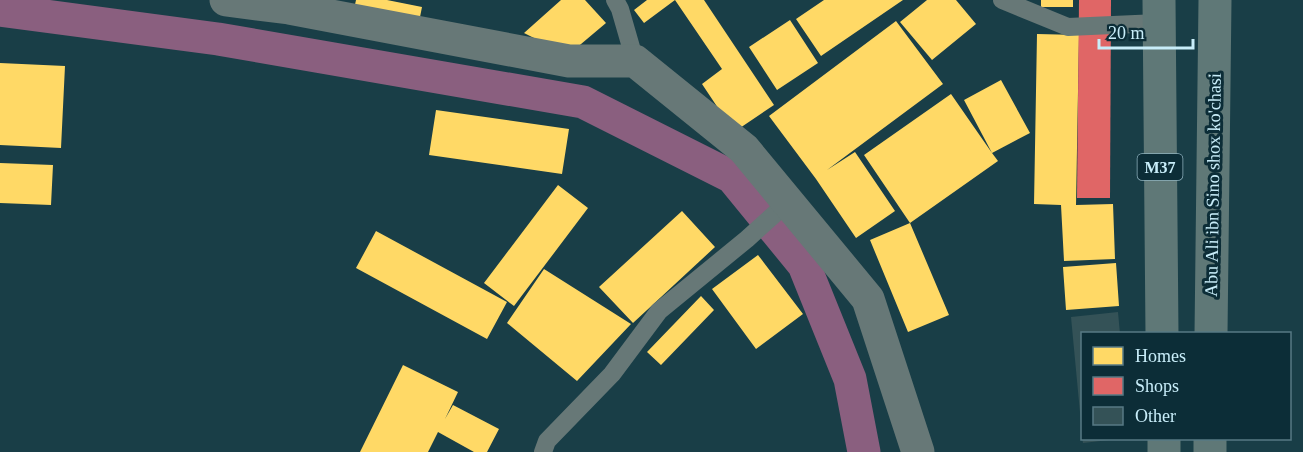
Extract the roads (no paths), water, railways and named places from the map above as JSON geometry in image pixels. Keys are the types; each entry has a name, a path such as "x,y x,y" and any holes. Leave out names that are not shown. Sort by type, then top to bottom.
{"main road":[{"name":"Abu Ali ibn Sino shox ko'chasi","path":"1211,332 1215,0"},
{"name":"M37","path":"1159,12 1162,332"}],"street":[{"path":"226,0 289,8 569,61 635,61 744,149 868,299 918,452"}],"lane":[{"path":"615,0 620,9 635,61"},
{"path":"1002,0 1068,27 1159,12"},
{"path":"543,452 547,441 612,374 659,311 747,239 788,202"}],"waterway":[{"path":"0,10 218,39 583,102 732,177 804,265 850,379 864,452"}]}
